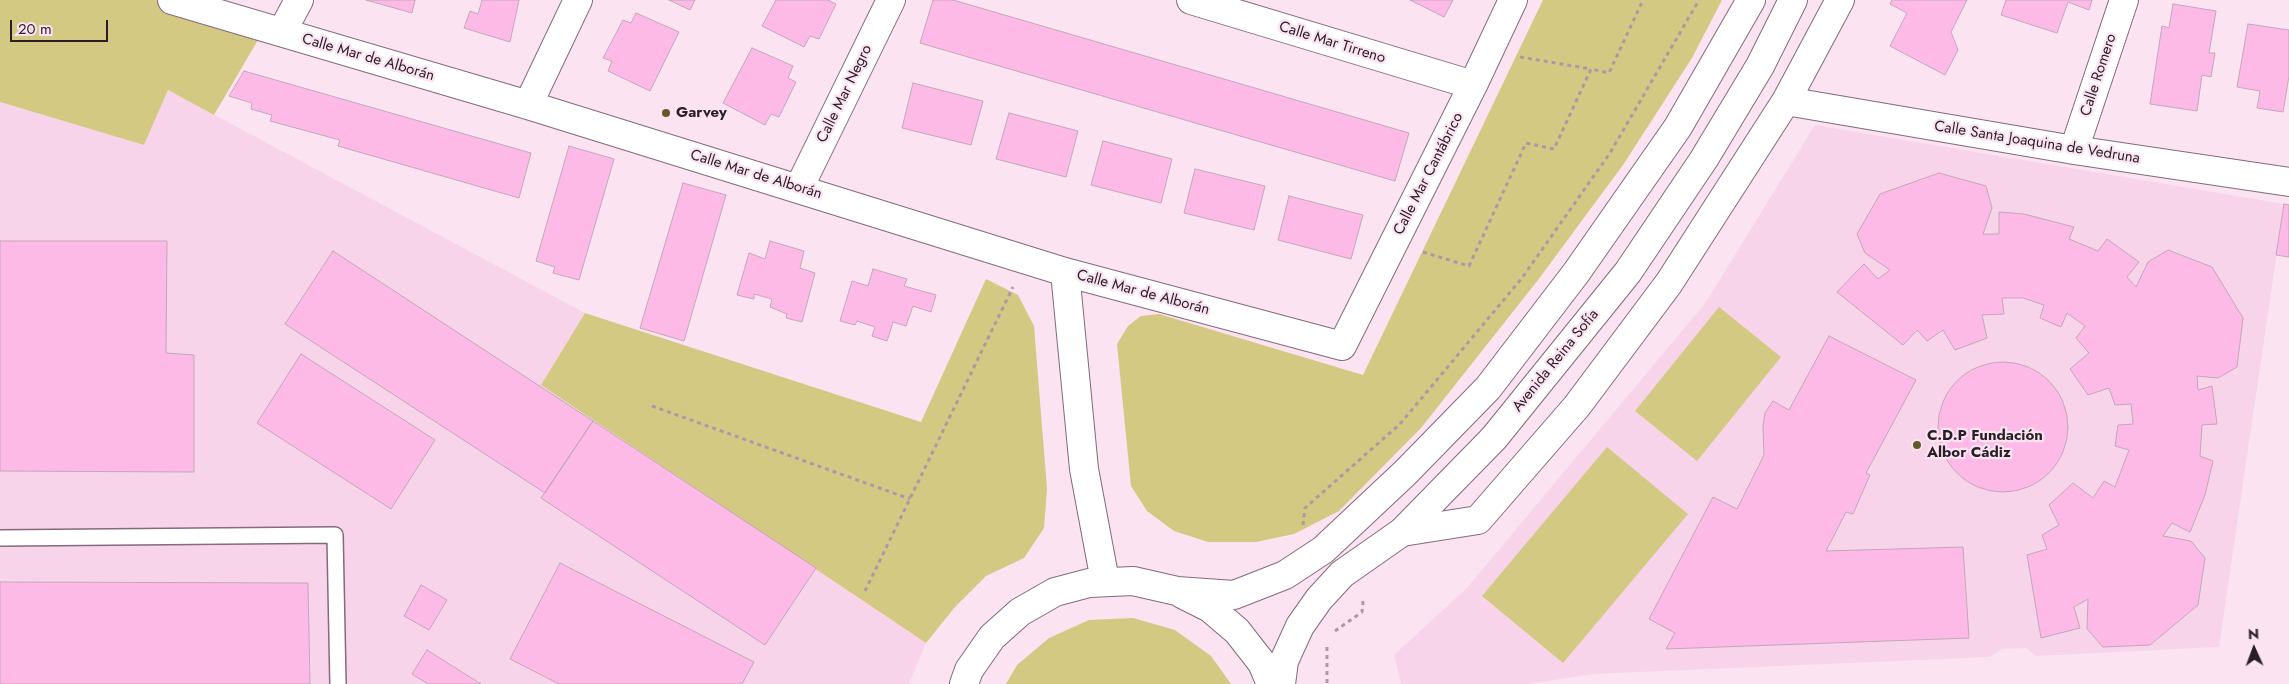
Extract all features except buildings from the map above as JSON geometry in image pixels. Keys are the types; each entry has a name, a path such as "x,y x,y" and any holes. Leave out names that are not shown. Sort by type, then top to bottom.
{"street":[{"name":"Calle Mar de Alborán","path":"172,0 528,105 1065,272 1342,346"},
{"path":"282,32 299,0"},
{"path":"528,105 578,0"},
{"name":"Calle Mar Negro","path":"798,188 891,0"},
{"name":"Calle Mar Cantábrico","path":"1342,346 1473,85 1513,0"},
{"path":"964,684 969,670 992,637 1020,612 1056,592 1089,583 1133,581 1177,591 1234,595 1285,575 1323,550 1405,473 1488,388 1576,273 1678,127 1751,0"},
{"name":"Avenida Reina Sofía","path":"1282,684 1284,661 1300,626 1319,599 1342,574 1402,532 1494,438 1628,272 1709,151 1760,66 1793,0"},
{"path":"1402,532 1478,520 1526,468 1577,406 1669,283 1786,101 1840,0"},
{"name":"Calle Romero","path":"2074,150 2124,0"},
{"name":"Calle Mar Tirreno","path":"1200,1 1473,85"},
{"name":"Calle Santa Joaquina de Vedruna","path":"1786,101 2074,150 2289,182"},
{"path":"1065,272 1084,468 1105,581"},
{"path":"1177,591 1210,608 1237,631 1262,663 1270,684"}],"lane":[{"path":"0,538 336,535 338,684"}],"path":[{"path":"1488,52 1609,73 1643,0"},
{"path":"1323,550 1303,524 1305,508 1400,424 1522,278 1610,154 1699,0"},
{"path":"1394,242 1469,266 1526,143 1554,149 1591,69"},
{"path":"865,591 1026,259"},
{"path":"652,406 910,499"},
{"path":"1332,634 1362,612 1363,603 1342,574"},
{"path":"1327,684 1326,649 1329,641"}],"shaded area":[{"path":"0,0 176,0 265,28 214,115 168,90 144,145 0,102"},
{"path":"1543,0 1722,0 1692,58 1623,165 1538,280 1421,428 1339,511 1294,534 1256,542 1208,542 1174,531 1147,511 1131,486 1117,344 1128,326 1141,316 1159,314 1363,375"},
{"path":"168,90 585,313 541,385 926,643 909,684 0,684 0,102 144,145"},
{"name":"C.D.P Fundación Albor Cádiz","path":"1815,125 2284,204 2219,647 2036,656 2026,648 2002,649 1990,657 1593,674 1529,684 1401,684 1394,655 1467,588 1706,302"},
{"path":"986,279 1018,295 1034,326 1047,489 1044,528 1024,558 986,576 955,607 926,643 541,385 585,313 921,422"},
{"path":"1719,307 1781,357 1697,461 1635,411"},
{"path":"1607,447 1688,514 1563,663 1482,596"},
{"path":"1133,618 1175,630 1211,656 1231,684 1006,684 1017,665 1049,638 1089,620"}],"place":[{"name":"Garvey","path":"666,113"},
{"name":"C.D.P Fundación Albor Cádiz","path":"1917,445"}]}
